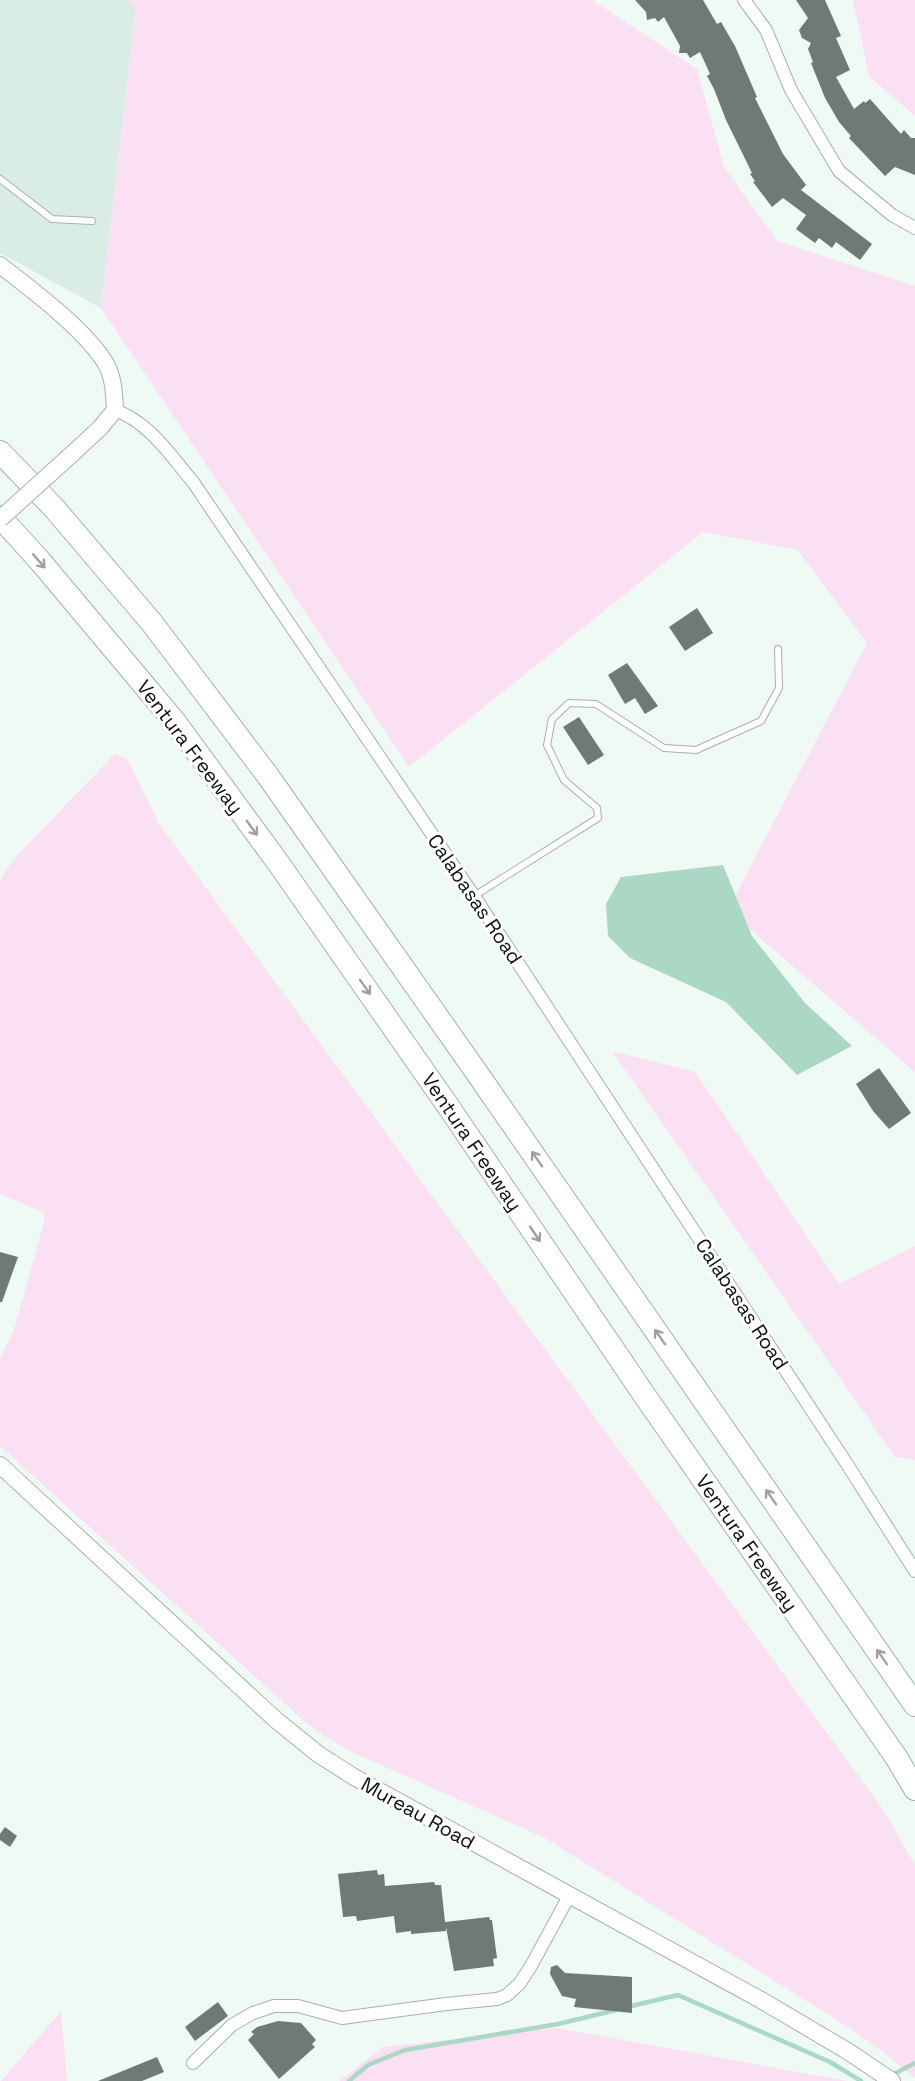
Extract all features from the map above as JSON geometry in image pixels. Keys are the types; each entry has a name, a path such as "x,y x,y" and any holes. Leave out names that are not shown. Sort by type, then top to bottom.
{"highway":[{"path":"0,452 54,508 152,623 268,776 915,1705"},
{"name":"Ventura Freeway","path":"0,518 40,561 175,722 272,855 448,1106 645,1396 896,1757 915,1789"}],"main road":[{"path":"0,265 41,297 98,354 111,374 115,410 100,428 0,518"},
{"name":"Mureau Road","path":"0,1465 276,1719 318,1754 354,1777 780,2012 849,2052 892,2081"}],"street":[{"path":"744,0 766,30 790,90 839,171 892,215 915,228"},
{"name":"Calabasas Road","path":"115,410 129,415 142,425 193,482 474,896 915,1571"},
{"path":"193,2062 232,2025 253,2013 274,2006 298,2006 342,2018 497,1999 507,1995 520,1983 531,1966 569,1896"}],"lane":[{"path":"0,179 52,219 92,221"},
{"path":"474,896 598,818 597,808 564,780 547,745 552,719 569,703 596,704 664,748 696,750 761,721 779,688 778,649"}],"shaded area":[{"path":"0,0 128,0 136,9 101,308 0,253"},
{"path":"128,0 592,0 697,69 724,167 777,241 915,286 915,1072 728,910 867,643 798,550 703,532 409,767 101,308 136,9"},
{"path":"853,0 915,0 915,116 869,76"},
{"path":"115,754 127,759 159,824 882,1808 915,1865 915,2078 837,2020 545,1838 354,1753 326,1737 304,1721 0,1446 0,1358 14,1330 45,1219 43,1212 0,1194 0,881 12,861"},
{"path":"723,865 752,936 805,1003 852,1046 797,1075 726,1002 630,958 608,936 606,904 621,877"},
{"path":"612,1051 695,1072 839,1284 915,1246 915,1460 895,1457"},
{"path":"61,2011 67,2081 1,2081"},
{"path":"557,2028 847,2081 339,2081 383,2047"}],"building":[{"path":"635,0 703,0 717,24 721,22 735,46 757,97 755,98 783,154 806,185 801,190 872,244 860,260 836,242 832,248 819,238 815,243 796,229 806,215 783,198 772,207 753,182 755,181 750,174 752,173 707,76 710,74 700,52 690,58 687,53 679,53 680,46 664,17 658,22 655,18 647,20 646,12"},
{"path":"796,0 825,0 841,36 836,38 850,70 836,77 854,109 870,99 901,134 904,130 911,138 915,138 915,175 895,167 885,176 849,138 851,136 839,122 825,98 811,63 813,62 808,49 811,43 802,38 799,30 808,18"},
{"path":"697,608 713,633 685,651 669,627"},
{"path":"627,663 658,706 645,714 635,698 625,704 608,675"},
{"path":"579,717 604,755 588,765 563,727"},
{"path":"879,1068 911,1113 889,1129 873,1111 856,1084"},
{"path":"0,1252 18,1257 2,1302 0,1302"},
{"path":"5,1827 17,1836 10,1847 0,1840 0,1834"},
{"path":"377,1870 378,1875 384,1874 385,1886 434,1882 435,1885 441,1885 445,1922 489,1917 492,1920 497,1958 493,1959 494,1966 454,1971 446,1927 446,1931 396,1933 394,1916 357,1921 356,1916 343,1917 338,1874"},
{"path":"557,1965 565,1973 632,1977 632,2013 574,2007 576,1999 562,1996 550,1974 551,1967"},
{"path":"218,2002 228,2016 195,2041 185,2027"},
{"path":"278,2021 301,2023 316,2040 312,2044 315,2047 279,2079 248,2040 254,2034 251,2032 257,2027"},
{"path":"157,2057 164,2072 142,2081 98,2081"}],"waterway":[{"path":"627,2007 678,1995 830,2062 861,2081"},
{"path":"349,2081 368,2065 405,2050 558,2024 616,2010"},
{"path":"890,2076 915,2063"}]}
